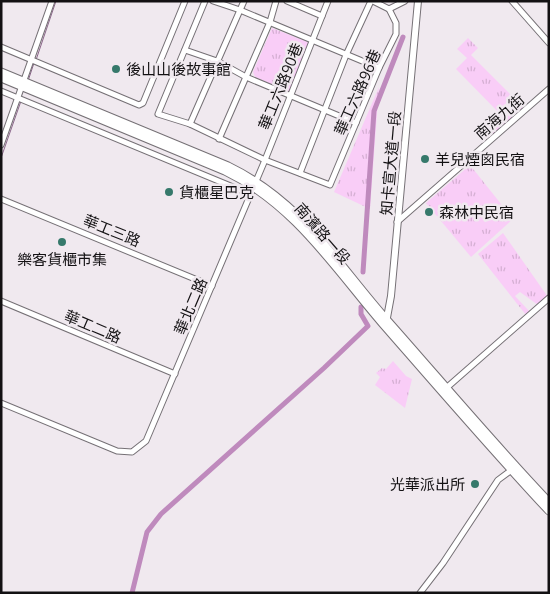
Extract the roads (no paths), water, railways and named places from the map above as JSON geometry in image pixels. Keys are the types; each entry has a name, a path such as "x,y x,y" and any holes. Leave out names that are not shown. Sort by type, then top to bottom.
{"main road":[{"name":"南濱路一段","path":"1,72 24,84 226,171 299,215 386,323 549,511"},
{"name":"南濱路一段","path":"1,78 24,84"},
{"name":"南濱路一段","path":"513,468 549,502"}],"street":[{"path":"1,145 52,1"},
{"path":"1,47 140,105 143,102 185,1"},
{"path":"205,1 158,114 190,124 265,160 300,173 346,55 372,1 389,9 405,1"},
{"path":"213,1 270,22 379,68"},
{"path":"190,124 244,1"},
{"path":"218,139 270,22 276,1"},
{"path":"287,1 322,16"},
{"name":"華工六路90巷","path":"253,187 328,1"},
{"name":"知卡宣大道一段","path":"386,323 398,222 418,1"},
{"path":"512,1 549,43"},
{"name":"華工六路96巷","path":"300,173 330,185 379,68 396,34 396,23 389,9"},
{"path":"185,50 217,61 246,77 356,122"},
{"name":"南海九街","path":"398,222 549,89"},
{"path":"1,91 253,187"},
{"name":"華北二路","path":"1,403 117,451 132,452 146,441 253,187"},
{"name":"華工三路","path":"1,199 212,286"},
{"path":"444,389 549,298"},
{"name":"華工二路","path":"1,301 175,374"},
{"path":"420,593 443,563 498,480 513,468"}],"waterway":[{"path":"36,60 56,1"},
{"path":"363,272 374,111 403,37"},
{"path":"28,81 34,63"},
{"path":"1,158 21,101"},
{"path":"132,593 147,532 161,514 324,368 368,326 361,314 361,307"}],"place":[{"name":"後山山後故事館","path":"116,69"},
{"name":"羊兒煙囪民宿","path":"425,159"},
{"name":"貨櫃星巴克","path":"169,192"},
{"name":"森林中民宿","path":"429,212"},
{"name":"樂客貨櫃市集","path":"62,242"},
{"name":"光華派出所","path":"475,484"}]}
